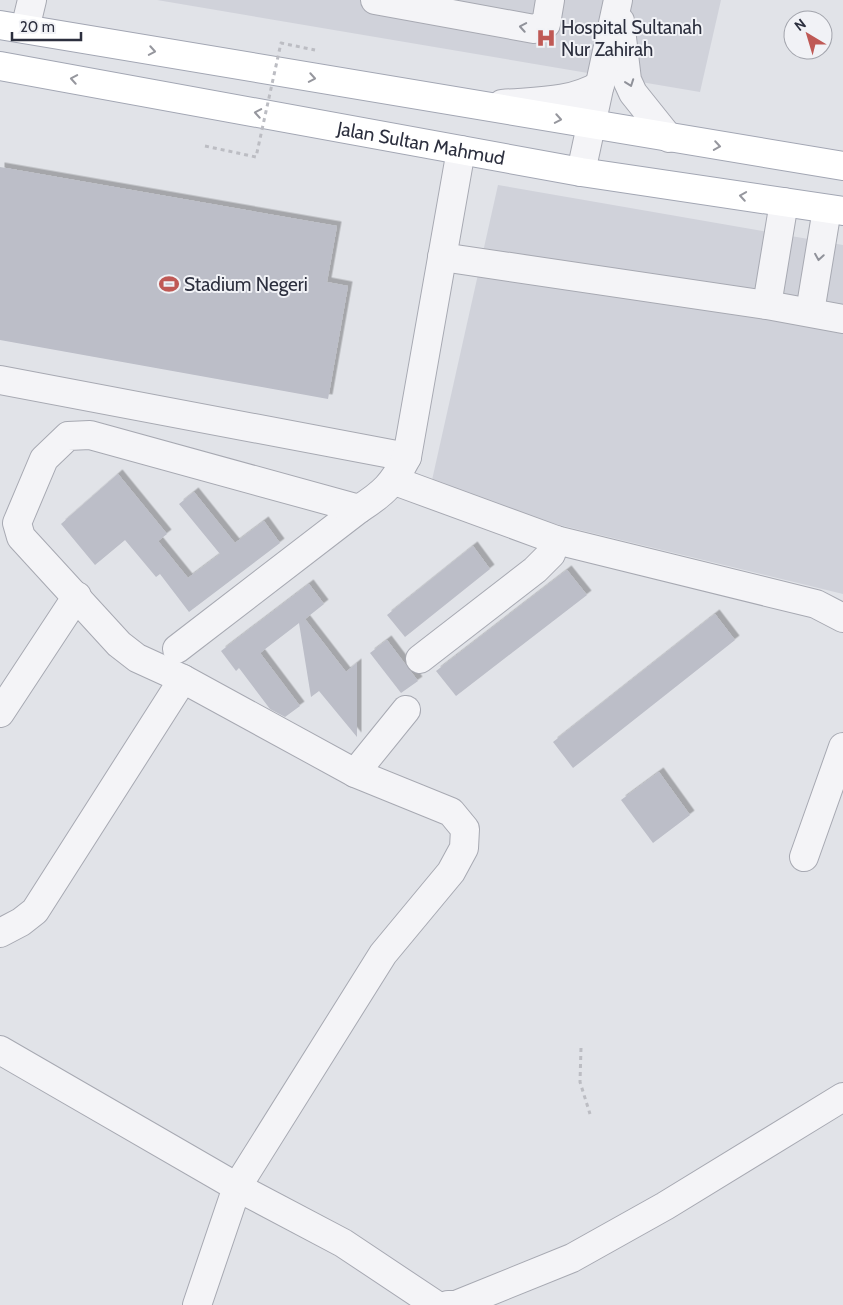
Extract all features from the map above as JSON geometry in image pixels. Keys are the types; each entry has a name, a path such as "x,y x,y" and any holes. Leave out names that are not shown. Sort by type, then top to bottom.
{"main road":[{"path":"12,27 843,166"},
{"name":"Jalan Sultan Mahmud","path":"0,66 581,172 835,210"}],"street":[{"path":"12,27 32,0"},
{"path":"375,0 534,29 546,24 550,0"},
{"path":"581,172 618,0"},
{"path":"618,0 627,80 633,93 669,138"},
{"path":"478,106 571,98 587,93 600,85"},
{"path":"177,649 359,509 384,493 395,481 407,457 461,150"},
{"path":"767,305 784,202"},
{"path":"810,312 835,210"},
{"path":"442,257 767,305 843,319"},
{"path":"0,380 407,457"},
{"path":"196,1305 237,1188 383,954 451,872 464,848 465,829 451,812 355,773 183,679 137,658 119,644 77,596 10,539 44,459 68,436 90,435 359,509"},
{"path":"395,481 556,540 816,604 843,618"},
{"path":"420,659 535,570 551,554 556,540"},
{"path":"0,713 77,596"},
{"path":"0,933 21,922 35,911 183,679"},
{"path":"355,773 406,710"},
{"path":"804,857 843,747"},
{"path":"0,1050 237,1188 343,1243 436,1305"},
{"path":"448,1305 456,1305 572,1258 665,1206 843,1097"}],"path":[{"path":"205,146 256,157 281,43 315,50"},
{"path":"581,1048 580,1082 590,1114"}],"shaded area":[{"name":"Hospital Sultanah Nur Zahirah","path":"157,0 721,0 700,92"},
{"path":"498,185 843,245 843,594 510,513 430,489"}],"building":[{"name":"Stadium Negeri","path":"0,167 337,226 327,282 348,286 328,399 0,340"},
{"path":"118,474 167,534 158,541 188,578 220,554 179,504 194,492 235,543 264,521 280,543 189,612 160,574 156,577 125,540 95,565 61,524"},
{"path":"473,546 490,569 405,637 387,615"},
{"path":"567,570 587,595 456,696 436,671"},
{"path":"309,584 324,604 305,619 346,672 357,663 357,737 319,691 311,697 299,623 260,653 300,706 285,717 270,709 239,668 236,671 221,651"},
{"path":"715,614 735,640 573,768 553,742"},
{"path":"387,640 418,681 401,693 370,653"},
{"path":"659,772 690,815 653,843 621,800"}],"place":[{"name":"Hospital Sultanah Nur Zahirah","path":"546,38"},
{"name":"Stadium Negeri","path":"169,284"}]}
